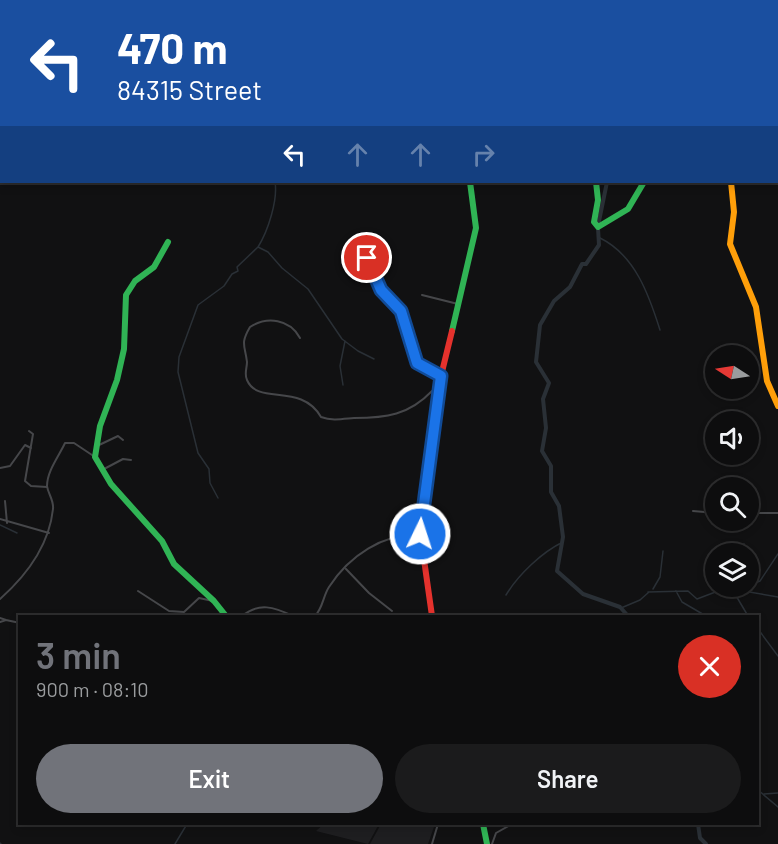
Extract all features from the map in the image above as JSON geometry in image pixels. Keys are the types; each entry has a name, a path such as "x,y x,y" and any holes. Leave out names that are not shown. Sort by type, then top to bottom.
{"street":[{"path":"432,615 429,576 420,534 438,391 476,228 470,183"},
{"path":"596,183 598,200 594,222 597,227 628,209 643,183"},
{"path":"731,183 734,212 730,244 756,307 767,381 778,406"},
{"path":"95,457 100,426 118,377 124,349 126,295 135,281 154,267 168,242"},
{"path":"346,247 363,253 372,267 381,290 401,311 417,363 441,376"},
{"path":"422,295 458,304"},
{"path":"300,338 286,323 263,320 250,327 243,347 247,363 246,378 253,388 267,395 286,395 311,403 321,417 334,420 392,417 422,403 432,391 438,391"},
{"path":"29,431 33,434 25,481 31,486 47,487"},
{"path":"97,446 118,436 123,440"},
{"path":"0,599 37,556 49,533 54,506 47,487 50,473 67,442 74,443 95,457 111,484 162,541 174,564 214,601 225,615"},
{"path":"0,468 10,466 25,445 31,448"},
{"path":"104,469 123,459 131,460"},
{"path":"5,501 7,523"},
{"path":"693,511 705,512"},
{"path":"759,513 778,513"},
{"path":"0,519 7,523 49,533"},
{"path":"316,615 330,586 345,568 377,542 408,534 420,534"},
{"path":"345,568 392,611"},
{"path":"138,591 172,612 184,612 199,598 214,601"},
{"path":"244,615 255,608 264,607 278,609 291,615"},
{"path":"0,620 18,623"},
{"path":"432,844 438,825"},
{"path":"483,825 487,844"},
{"path":"492,844 496,832 510,825"}],"shaded area":[{"path":"323,825 378,825 368,844 316,831"},
{"path":"380,825 435,825 428,844 370,844"}],"waterway":[{"path":"275,183 271,215 258,247 268,252 282,268 308,289 342,339 374,359"},
{"path":"598,226 607,183"},
{"path":"598,228 599,245 586,264 582,264 570,287 554,301 540,325 536,362 549,383 543,399 546,428 542,451 551,466 551,492 559,506 563,537 557,571 583,594 620,607 627,615"},
{"path":"600,238 623,255 639,277 660,330"},
{"path":"218,498 210,483 209,469 198,453 178,372 179,357 198,305 224,286 232,274 238,271 237,267 258,247"},
{"path":"343,385 340,366 345,341"},
{"path":"0,525 17,533"},
{"path":"506,595 531,565 563,542"},
{"path":"653,589 660,577 663,551"},
{"path":"759,581 778,554"},
{"path":"648,592 688,591 697,599 726,588 778,597"},
{"path":"676,591 682,602 704,615"},
{"path":"621,608 640,600 649,592"},
{"path":"737,597 747,615"},
{"path":"759,630 778,656"},
{"path":"759,791 778,807"},
{"path":"764,794 778,793"},
{"path":"175,844 186,825"},
{"path":"282,825 287,826"},
{"path":"698,825 700,838 706,844"}],"traffic: fast":[{"path":"452,331 476,228 470,183"},
{"path":"596,183 598,200 594,222 598,227 628,209 643,183"},
{"path":"168,242 154,267 135,281 126,295 124,349 117,380 100,426 95,457 111,484 162,541 174,564 214,601 225,615"},
{"path":"483,825 487,844"}],"traffic: slow":[{"path":"731,183 734,212 730,244 756,307 767,381 778,406"}],"traffic: jam":[{"path":"432,615 419,524 440,380 452,331"}],"route":[{"path":"367,258 381,290 401,311 417,363 441,376 419,524 420,534"}]}
